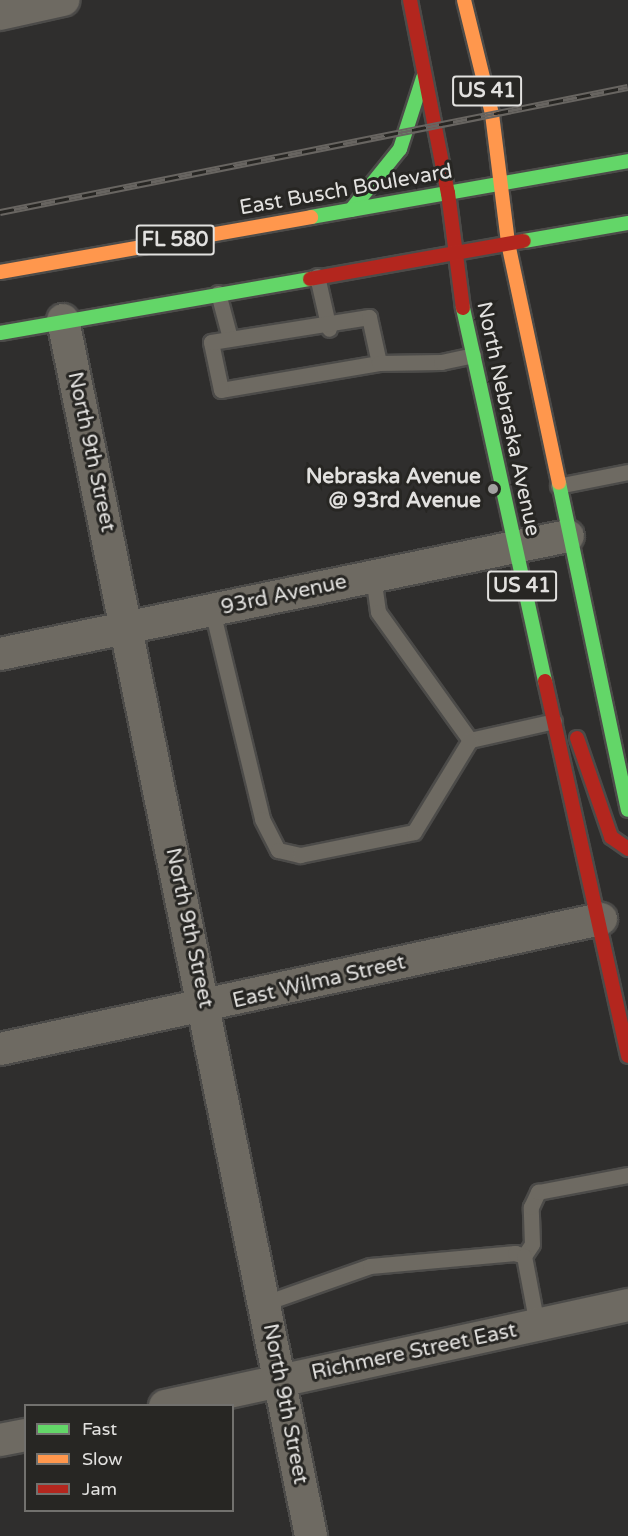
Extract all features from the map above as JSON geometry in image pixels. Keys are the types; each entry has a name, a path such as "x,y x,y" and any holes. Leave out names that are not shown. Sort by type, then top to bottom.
{"main road":[{"name":"North Nebraska Avenue","path":"410,0 448,193 452,252 473,355 514,547 601,919 628,1056"},
{"name":"North Nebraska Avenue","path":"464,0 492,114 508,243 568,536 628,810"},
{"path":"351,210 400,148 425,69"},
{"name":"East Busch Boulevard","path":"0,272 628,161"},
{"path":"0,333 63,320 628,223"},
{"path":"0,285 59,260"},
{"path":"554,721 576,738 611,837 628,849"}],"street":[{"path":"0,15 63,0"},
{"name":"North 9th Street","path":"63,320 311,1536"},
{"name":"93rd Avenue","path":"0,654 568,536"},
{"name":"East Wilma Street","path":"0,1049 205,1008 601,919"},
{"name":"Richmere Street East","path":"174,1404 628,1305"},
{"path":"0,1440 24,1435"}],"lane":[{"path":"317,276 328,324"},
{"path":"218,293 230,338"},
{"path":"379,363 369,317 255,338 230,338 211,342 221,390 264,377 338,364 441,362 473,355"},
{"path":"558,486 628,472"},
{"path":"373,576 378,612 470,740"},
{"path":"212,610 262,819 278,849 300,855 414,832 470,740 554,721"},
{"path":"537,1325 524,1256 532,1244 531,1207 538,1192 628,1175"},
{"path":"265,1303 370,1266 524,1256"}],"railway":[{"path":"0,212 628,87"}],"traffic: fast":[{"path":"351,210 400,149 423,78"},
{"path":"311,217 628,161"},
{"path":"524,241 628,223"},
{"path":"0,333 310,279"},
{"path":"463,308 545,681"},
{"path":"559,483 628,810"}],"traffic: slow":[{"path":"464,0 492,114 508,243 559,483"},
{"path":"0,272 311,217"}],"traffic: jam":[{"path":"410,0 448,193 463,308"},
{"path":"310,279 524,241"},
{"path":"545,681 628,1056"},
{"path":"577,738 611,837 628,849"}],"place":[{"name":"Nebraska Avenue @ 93rd Avenue","path":"493,489"}]}
